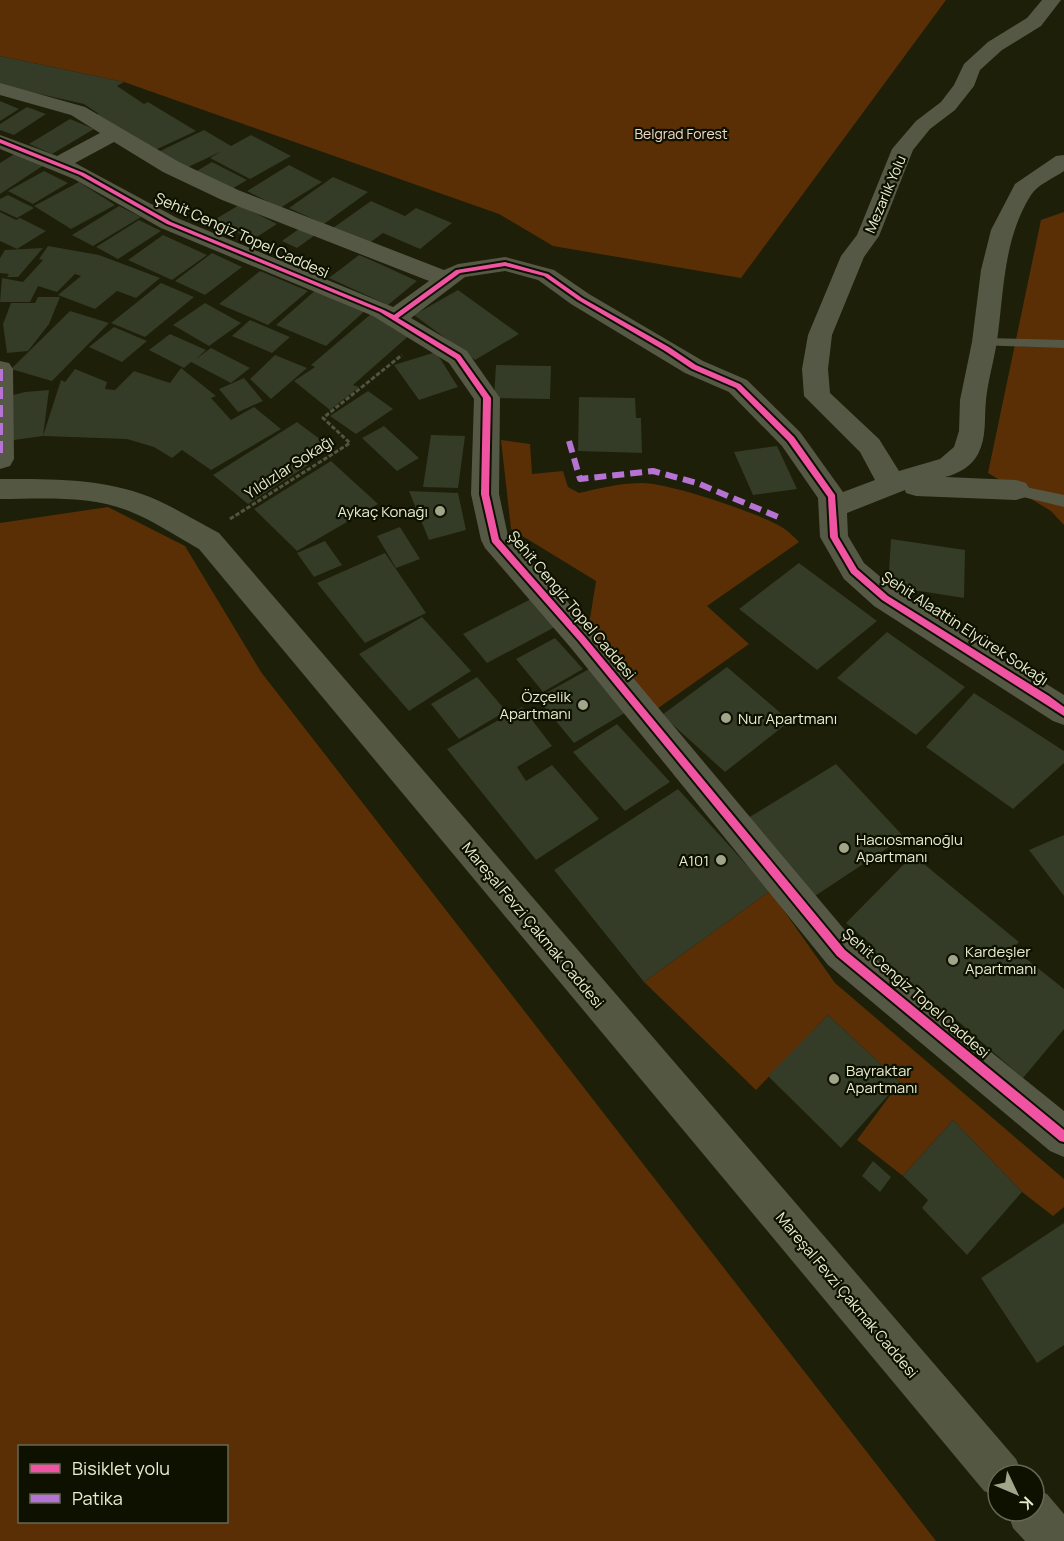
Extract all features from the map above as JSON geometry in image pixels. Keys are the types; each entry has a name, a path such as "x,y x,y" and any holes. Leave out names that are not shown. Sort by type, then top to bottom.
{"main road":[{"name":"Mareşal Fevzi Çakmak Caddesi","path":"0,489 64,489 104,494 138,504 209,541 990,1463"},
{"path":"1040,1523 1056,1541"}],"street":[{"name":"Mezarlık Yolu","path":"890,485 885,467 867,440 818,396 815,369 820,335 853,256 868,236 903,149 923,125 948,106 964,86 971,68 995,46 1034,22 1052,0"},
{"path":"0,89 78,111 171,167 230,195 447,279"},
{"path":"58,164 115,133"},
{"name":"Şehit Cengiz Topel Caddesi","path":"0,141 82,174 169,223 382,311 427,336 458,357 487,398 485,494 495,540 582,639 841,953 1064,1137"},
{"path":"832,508 920,473 948,467 966,452 972,431 973,400 984,342 993,270 1002,231 1023,189 1064,161"},
{"name":"Şehit Alaattin Elyürek Sokağı","path":"394,318 458,271 505,264 546,275 580,299 659,344 694,367 738,386 791,439 832,497 834,537 854,571 885,598 1064,712"},
{"path":"0,369 0,459"},
{"path":"890,485 1016,490"}],"lane":[{"path":"984,342 1064,344"},
{"path":"1016,490 1064,501"}],"green space":[{"name":"Belgrad Forest","path":"0,0 946,0 741,278 553,246 499,214 124,82 0,56"},
{"path":"1064,212 1064,525 1051,511 988,473 1041,220"},
{"path":"501,440 530,444 532,474 563,471 568,487 579,493 626,484 655,484 738,508 775,523 788,531 799,542 707,606 749,644 654,711 588,631 596,581 511,529"},
{"path":"108,507 185,546 261,672 936,1541 0,1541 0,523"},
{"path":"770,891 835,983 1064,1179 1064,1207 1053,1216 1022,1192 953,1120 903,1176 857,1140 900,1082 828,1015 756,1090 644,982"}],"building":[{"path":"0,56 124,82 117,86 144,104 148,102 196,131 153,151 96,115 99,114 84,104 0,85"},
{"path":"0,101 19,109 0,121"},
{"path":"27,107 46,114 14,135 0,130 0,124"},
{"path":"70,119 94,129 52,154 29,144"},
{"path":"204,130 231,146 251,135 291,156 250,179 210,158 222,151 184,169 158,152"},
{"path":"16,153 44,165 0,194 0,163"},
{"path":"212,162 247,180 230,190 195,172"},
{"path":"289,165 322,182 280,208 247,191"},
{"path":"44,171 68,183 33,204 8,191"},
{"path":"333,177 368,192 324,224 289,208"},
{"path":"79,182 115,205 71,229 34,206"},
{"path":"8,195 34,208 17,218 0,210 0,199"},
{"path":"371,201 405,216 416,208 452,223 420,249 383,233 368,244 333,228"},
{"path":"239,205 277,224 252,240 214,220"},
{"path":"119,206 141,217 93,246 72,235"},
{"path":"0,212 16,220 20,218 46,231 17,249 0,241"},
{"path":"139,220 161,231 118,259 96,247"},
{"path":"303,226 318,233 297,248 282,241"},
{"path":"163,235 207,255 172,280 128,260"},
{"path":"48,246 99,255 160,278 136,298 117,291 95,309 58,295 81,276 75,274 57,292 38,286 30,302 0,302 2,278 23,282 43,260 39,259"},
{"path":"43,248 18,277 7,277 9,274 0,273 0,258 5,250"},
{"path":"212,253 242,267 205,295 175,281"},
{"path":"359,255 417,281 388,305 329,278"},
{"path":"260,271 308,291 268,325 219,304"},
{"path":"161,283 194,297 145,337 111,323"},
{"path":"318,288 367,309 326,346 276,325"},
{"path":"458,290 519,334 475,360 414,315"},
{"path":"38,297 60,297 49,324 28,351 7,353 3,324 11,303 35,303"},
{"path":"205,303 241,323 209,346 173,325"},
{"path":"70,311 109,323 52,381 11,369"},
{"path":"371,314 413,332 353,385 359,387 330,410 294,381 315,367 311,365"},
{"path":"250,320 290,337 272,353 232,336"},
{"path":"114,327 147,341 122,362 89,347"},
{"path":"170,334 206,350 196,359 211,348 250,368 231,383 191,362 184,368 149,350"},
{"path":"436,352 458,387 419,400 394,365"},
{"path":"275,355 307,368 271,399 250,379"},
{"path":"496,365 551,366 550,399 494,398"},
{"path":"181,368 216,396 211,398 231,420 254,407 281,429 211,470 182,450 172,458 154,447 127,439 43,436 61,380 65,382 75,369 107,382 105,389 115,390 134,371 170,383"},
{"path":"244,378 263,401 238,412 219,389"},
{"path":"49,390 43,436 7,441 1,398 25,392"},
{"path":"368,391 393,409 356,434 330,416"},
{"path":"579,397 635,398 636,418 641,418 642,453 578,451"},
{"path":"297,422 325,443 311,452 315,455 304,462 308,465 248,504 213,475"},
{"path":"384,426 419,458 397,471 362,438"},
{"path":"431,435 465,436 458,488 423,487"},
{"path":"777,446 797,489 753,495 734,452"},
{"path":"331,461 378,504 297,551 254,509"},
{"name":"Aykaç Konağı","path":"409,491 458,493 466,530 429,540"},
{"path":"400,527 420,559 396,568 377,536"},
{"path":"891,539 965,550 964,598 888,586"},
{"path":"325,541 342,565 314,577 297,553"},
{"path":"385,553 426,613 365,643 317,583"},
{"path":"799,563 877,621 817,670 739,609"},
{"path":"531,599 555,627 487,663 463,634"},
{"path":"422,617 471,671 409,711 359,654"},
{"path":"887,632 965,687 916,735 837,678"},
{"path":"555,638 583,669 543,692 516,659"},
{"name":"Nur Apartmanı","path":"727,667 790,721 725,772 662,715"},
{"name":"Özçelik Apartmanı","path":"591,668 628,711 574,743 537,698"},
{"path":"477,677 506,711 459,739 431,704"},
{"path":"974,693 1064,751 1064,763 1013,809 926,747"},
{"path":"522,707 552,746 517,767 526,781 552,765 599,819 536,860 447,749"},
{"path":"617,724 670,782 625,811 573,752"},
{"path":"836,764 904,837 815,896 748,818"},
{"path":"678,789 770,891 644,982 554,870"},
{"path":"1064,835 1064,896 1029,850"},
{"name":"Kardeşler Apartmanı","path":"913,855 1019,942 1013,948 1064,989 1064,1029 1023,1078 952,1016 948,1020 868,951 873,946 846,923"},
{"name":"Bayraktar Apartmanı","path":"828,1015 900,1082 841,1148 768,1076"},
{"path":"953,1120 1022,1192 967,1255 922,1208 928,1200 903,1176"},
{"path":"873,1161 891,1177 880,1192 862,1176"},
{"path":"1064,1223 1064,1345 1037,1363 981,1278"}],"marked path":[{"path":"0,369 0,459"},
{"path":"569,441 580,479 653,471 697,483 783,519"}],"cycle path":[{"path":"0,141 82,174 169,223 382,311 458,357 487,398 485,494 495,540 582,639 841,953 1064,1137"},
{"path":"394,318 458,271 505,264 546,275 580,299 694,367 738,386 791,439 832,497 834,537 854,571 885,598 1064,712"}],"place":[{"name":"Aykaç Konağı","path":"440,511"},
{"name":"Özçelik Apartmanı","path":"583,705"},
{"name":"Nur Apartmanı","path":"726,718"},
{"name":"Hacıosmanoğlu Apartmanı","path":"844,848"},
{"name":"A101","path":"721,860"},
{"name":"Kardeşler Apartmanı","path":"953,960"},
{"name":"Bayraktar Apartmanı","path":"834,1079"}]}
